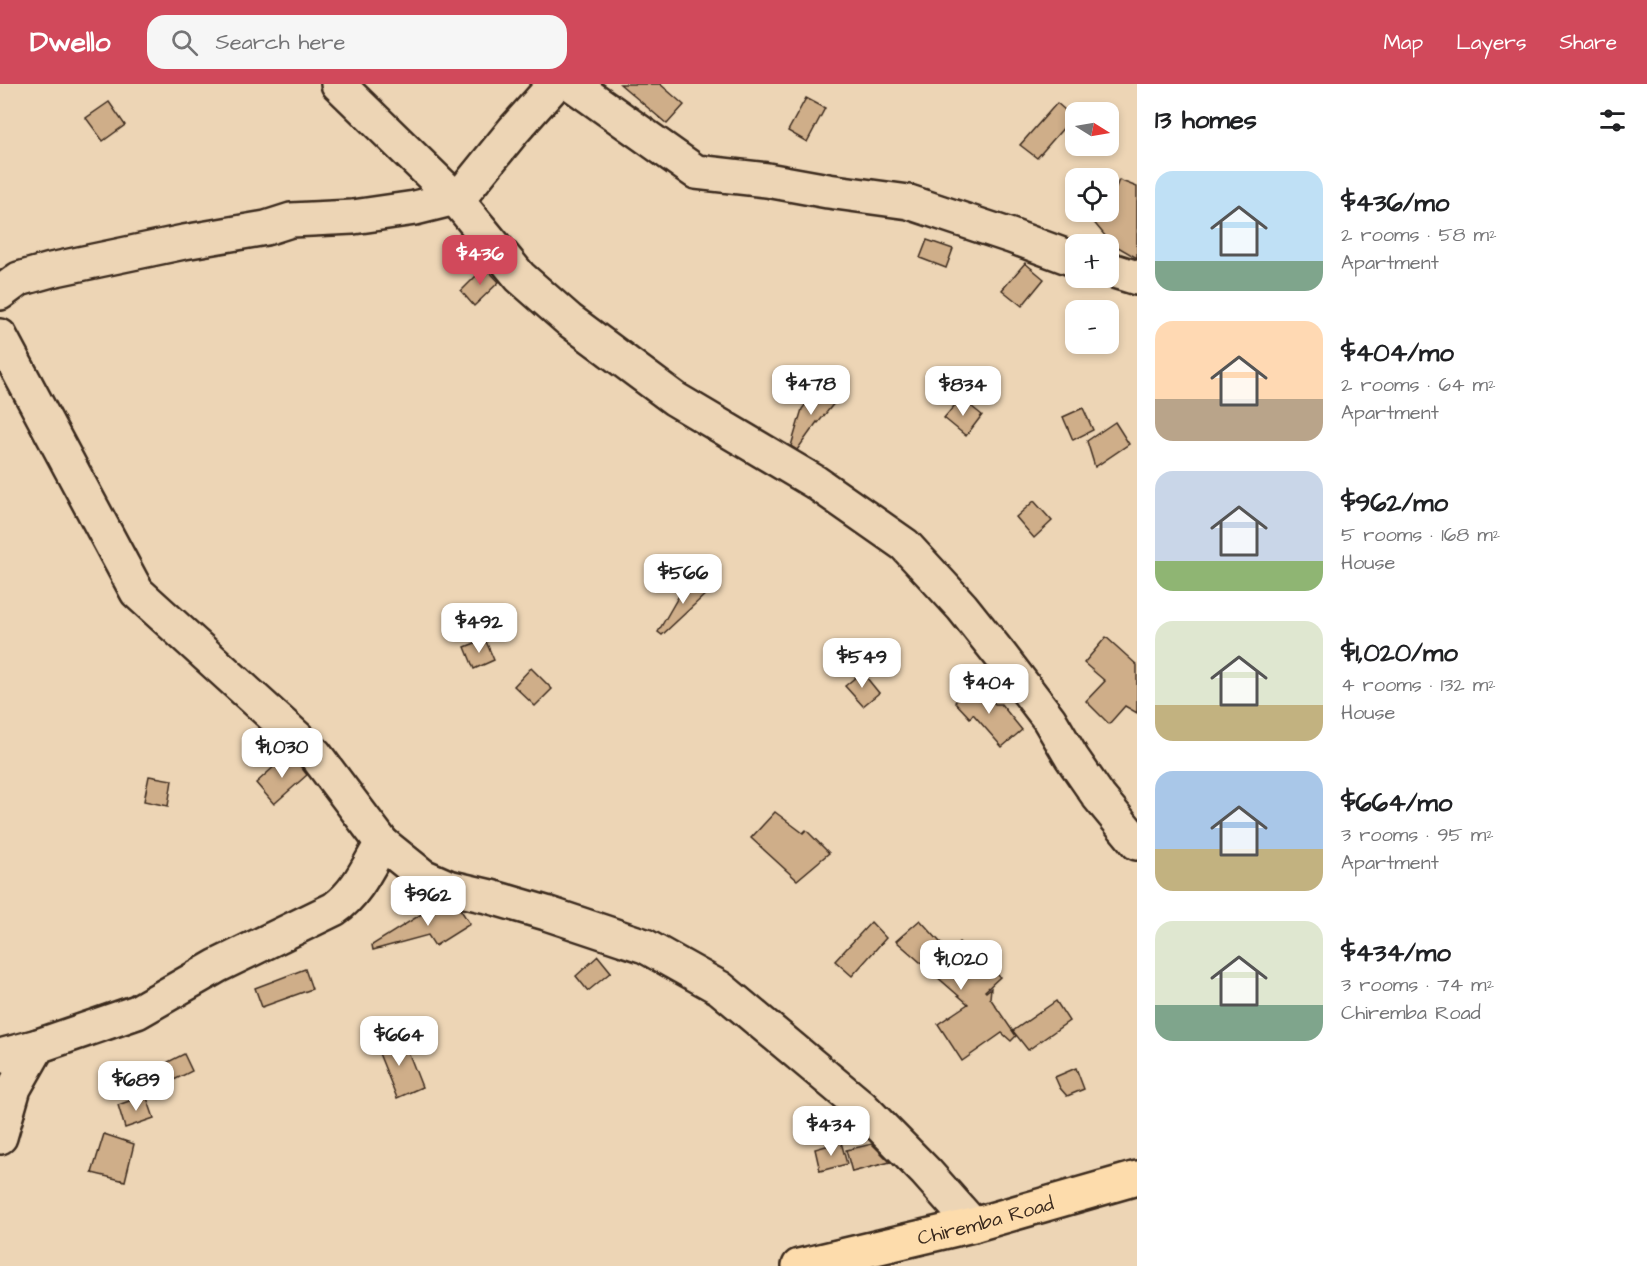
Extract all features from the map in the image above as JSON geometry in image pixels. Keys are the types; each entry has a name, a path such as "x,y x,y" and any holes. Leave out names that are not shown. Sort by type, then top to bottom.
{"main road":[{"name":"Chiremba Road","path":"799,1266 973,1225 1137,1178"}],"street":[{"path":"338,84 455,198 520,277 569,320 675,399 814,482 905,544 962,607 1001,656 1049,719 1099,797 1137,843"},
{"path":"0,293 19,279 95,260 266,228 291,220 352,217 415,208 455,198 463,193 555,84"},
{"path":"572,84 696,172 767,180 909,202 1065,256"},
{"path":"1119,272 1137,278"},
{"path":"0,336 137,592 315,754 381,843 423,876 448,887 546,913 645,946 720,988 862,1107 973,1225"},
{"path":"0,1056 38,1046 137,1012 217,966 334,909 345,901 363,878 381,843"},
{"path":"0,1137 14,1088 38,1046"}],"building":[{"path":"620,84 660,84 684,105 667,124"},
{"path":"806,98 825,108 807,142 788,131"},
{"path":"109,102 125,125 103,141 86,118"},
{"path":"1057,103 1065,110 1065,126 1037,158 1020,145"},
{"path":"1119,180 1137,187 1137,258 1119,248 1119,234 1104,234 1094,222 1119,222"},
{"path":"927,240 953,249 946,268 920,258"},
{"path":"1025,263 1044,279 1022,306 1002,290"},
{"path":"485,267 499,282 474,306 461,291"},
{"path":"818,388 835,402 797,450 791,446 802,409"},
{"path":"961,398 982,415 966,436 944,418"},
{"path":"1083,408 1093,430 1073,440 1063,417"},
{"path":"1115,422 1129,444 1095,467 1087,441"},
{"path":"1034,501 1052,521 1034,538 1016,517"},
{"path":"688,580 708,592 662,635 658,632"},
{"path":"1106,637 1137,665 1137,713 1125,706 1109,724 1086,701 1105,681 1084,663"},
{"path":"485,639 494,660 474,669 465,647"},
{"path":"531,668 552,689 535,706 514,686"},
{"path":"862,672 879,693 863,706 845,686"},
{"path":"975,683 995,704 1001,704 1022,730 1002,747 973,714 970,718 955,702"},
{"path":"288,754 307,775 274,804 256,783"},
{"path":"149,776 172,780 168,806 144,801"},
{"path":"775,812 803,833 806,830 829,853 797,880 751,838"},
{"path":"439,903 460,909 470,924 435,946 428,935 373,950 372,945"},
{"path":"920,920 950,953 959,942 1000,977 985,991 991,988 990,998 1016,1036 1011,1041 1002,1033 962,1061 938,1024 968,1004 896,941"},
{"path":"871,922 886,938 852,976 835,961"},
{"path":"598,956 611,972 588,991 576,976"},
{"path":"305,969 312,989 262,1007 255,988"},
{"path":"1056,1001 1069,1021 1028,1050 1013,1031"},
{"path":"402,1036 422,1087 397,1098 376,1046"},
{"path":"184,1054 192,1071 170,1082 162,1065"},
{"path":"1076,1068 1084,1089 1067,1096 1055,1077"},
{"path":"146,1095 154,1118 125,1128 118,1105"},
{"path":"104,1134 134,1144 125,1181 92,1173"},
{"path":"841,1142 847,1164 820,1171 815,1149"},
{"path":"872,1144 890,1162 852,1172 846,1150"}]}
